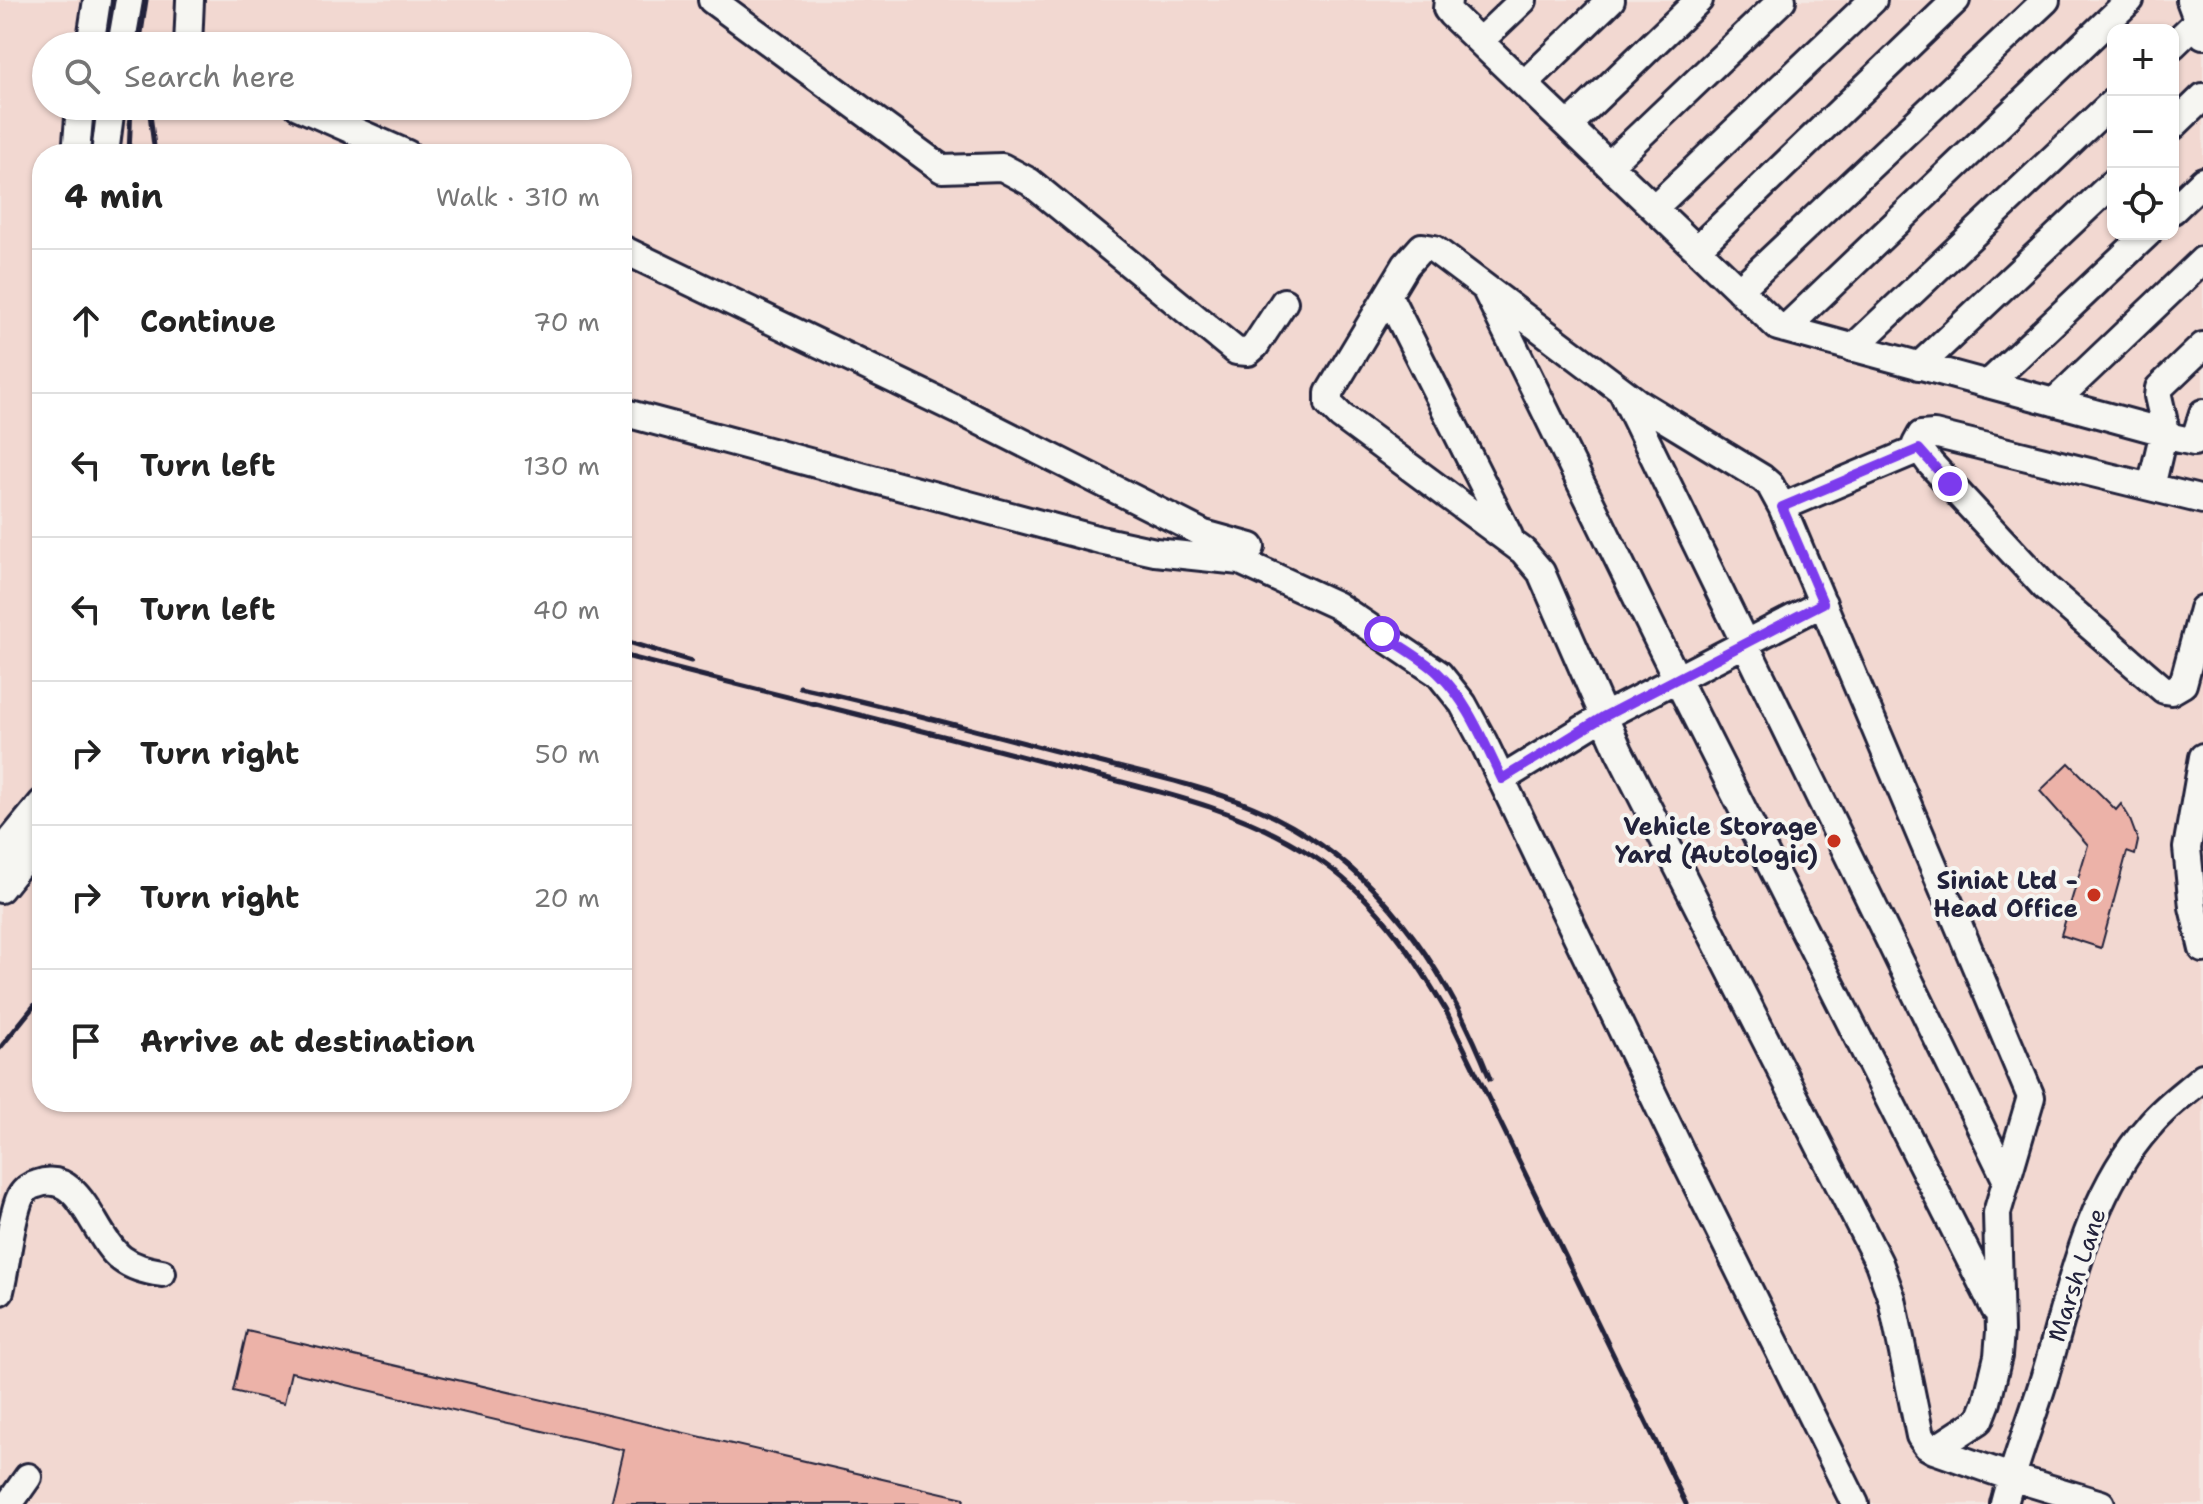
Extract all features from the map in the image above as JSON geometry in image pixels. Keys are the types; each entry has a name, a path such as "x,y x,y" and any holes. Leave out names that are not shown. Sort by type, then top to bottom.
{"street":[{"path":"92,32 97,0"},
{"path":"123,32 129,0"},
{"path":"189,32 190,0"},
{"path":"712,0 942,169 1002,167 1030,182 1236,351 1248,352 1255,346 1284,302"},
{"path":"1448,0 1447,9 1451,14 1772,322 1785,329 2194,442 2203,413"},
{"path":"1480,41 1523,0"},
{"path":"1524,84 1611,0"},
{"path":"1568,126 1699,0"},
{"path":"1609,165 1782,0"},
{"path":"1654,208 1873,0"},
{"path":"1697,249 1956,0"},
{"path":"1739,290 2046,0"},
{"path":"1785,329 2130,0"},
{"path":"2179,38 2197,19"},
{"path":"2179,120 2203,97"},
{"path":"1853,348 2107,108"},
{"path":"77,144 79,120"},
{"path":"106,144 109,120"},
{"path":"330,120 384,144"},
{"path":"2179,204 2203,181"},
{"path":"1919,366 2107,189"},
{"path":"1988,384 2141,240"},
{"path":"1934,1450 1973,1426 1984,1412 1998,1356 2000,1331 1996,1228 2006,1179 2030,1104 2028,1087 1823,603 1770,485 1671,425 1434,249 1422,247 1412,257 1329,393 1329,404 1530,557 1541,572 1603,717 1874,1252 1892,1299 1920,1436 1927,1446 1934,1450 2011,1477 2101,1504"},
{"path":"632,254 970,416 1204,534 1259,550 1265,564 1263,571"},
{"path":"2054,402 2203,260"},
{"path":"1484,287 1677,679 1998,1316"},
{"path":"1388,295 1512,543"},
{"path":"2151,487 2164,434 2159,388 2203,346"},
{"path":"1621,390 2006,1179"},
{"path":"632,415 1100,540 1155,552 1225,558 1263,571 1348,612 1431,668 1463,704 1502,779 1687,1165 1855,1504"},
{"path":"2203,500 1934,434 1921,435 1916,444 2045,587 2164,690 2171,691 2183,684 2203,609"},
{"path":"1782,507 1919,449"},
{"path":"1502,779 1603,717 1823,603"},
{"path":"2203,757 2187,848 2193,907 2203,949"},
{"path":"0,854 32,815"},
{"path":"0,889 32,849"},
{"name":"Marsh Lane","path":"2004,1504 2085,1237 2100,1200 2129,1150 2149,1124 2203,1077"},
{"path":"2,1277 8,1213 30,1186 51,1180 60,1182 74,1193 98,1232 121,1259 139,1269 162,1273"},
{"path":"9,1504 28,1477"}],"shaded area":[{"path":"0,0 2203,0 2203,1504 0,1504"}],"building":[{"name":"Siniat Ltd - Head Office","path":"2069,763 2116,810 2121,804 2138,841 2135,855 2127,852 2101,948 2061,935 2088,845 2040,791"},
{"path":"247,1331 964,1498 963,1504 611,1504 624,1450 291,1372 284,1403 233,1391"}],"railway":[{"path":"141,32 146,0"},
{"path":"129,144 130,120"},
{"path":"151,120 154,144"},
{"path":"632,643 691,661"},
{"path":"632,658 1153,790 1219,810 1283,838 1334,871 1388,925 1446,1011 1686,1504"},
{"path":"800,687 1186,784 1253,807 1295,828 1334,854 1368,884 1399,918 1450,994 1490,1079"},
{"path":"0,1048 32,1008"}],"place":[{"name":"Vehicle Storage Yard (Autologic)","path":"1834,841"},
{"name":"Siniat Ltd - Head Office","path":"2094,895"}],"route":[{"path":"1382,634 1447,683 1463,704 1502,779 1603,717 1823,603 1782,507 1919,449 1950,484"}]}
